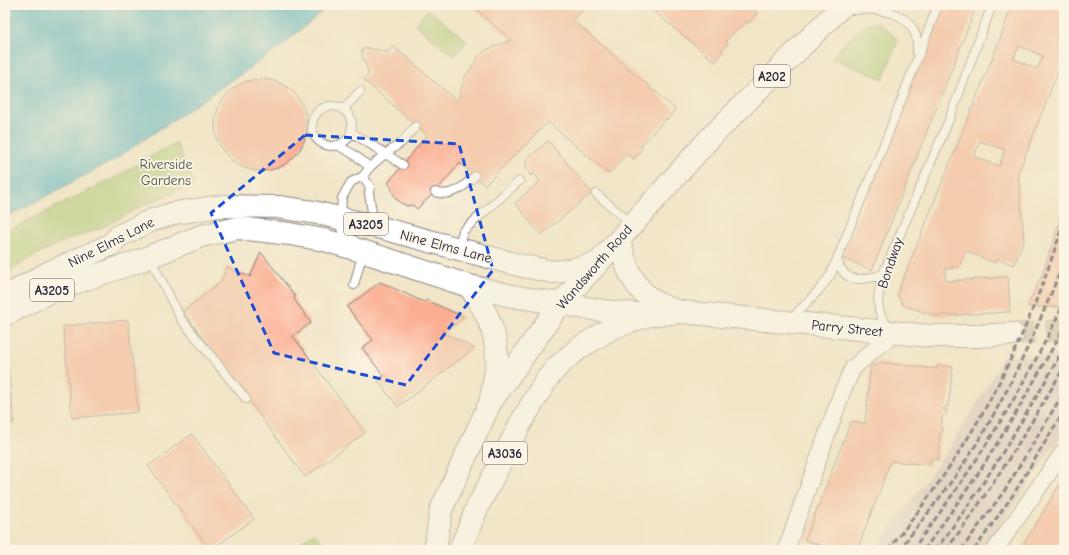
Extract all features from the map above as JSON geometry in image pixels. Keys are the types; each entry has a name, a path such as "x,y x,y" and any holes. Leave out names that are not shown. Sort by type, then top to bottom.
{"main road":[{"name":"Wandsworth Road","path":"435,550 441,510 490,403 560,304 708,139 839,9"},
{"name":"Nine Elms Lane","path":"5,297 54,270 110,244 119,236 152,220 175,213 221,206 278,207 340,218 518,265 553,272 571,270 598,263"},
{"name":"Nine Elms Lane","path":"5,315 51,291 149,257 201,236 238,228 290,234 324,240 364,251 469,286 512,296 560,304"},
{"name":"Parry Street","path":"626,232 626,266 636,287 657,303 682,312"},
{"name":"Wandsworth Road","path":"469,286 483,306 490,321 496,343 497,359 490,403"},
{"name":"Parry Street","path":"560,304 597,311 649,314 682,312 895,333 956,337 1013,334"},
{"name":"A3036","path":"460,550 476,510 523,419 547,379 557,367 579,348 612,328 649,314"},
{"path":"421,550 441,510"}],"street":[{"path":"786,550 842,392 853,368 895,333"},
{"path":"995,550 1064,451"}],"lane":[{"path":"788,322 818,291 830,276 916,64 938,5"},
{"name":"Bondway","path":"895,333 882,318 878,300 883,274 949,120 992,5"},
{"path":"839,9 877,9 894,13 904,19 914,29 918,44 916,64"},
{"path":"344,110 360,91"},
{"path":"330,106 344,110 350,118 352,124 351,132 348,138 337,145 322,143 316,138 313,132 312,125 316,114 320,110 330,106"},
{"path":"354,285 364,251 362,246 342,231 340,226 340,218 342,198 351,182 363,176 370,167 400,143 416,126"},
{"path":"351,132 403,165"},
{"path":"337,145 353,154 370,167"},
{"path":"363,176 370,187 369,194 374,226"},
{"path":"435,192 443,194 462,189 475,176"},
{"path":"458,249 463,231 520,181"},
{"path":"596,194 626,232"},
{"path":"149,257 181,319 246,399"},
{"path":"837,261 839,267 852,278 875,278 883,274"}],"highlighted area":[{"path":"305,135 459,144 493,270 406,385 274,353 211,213"}],"shaded area":[{"path":"1064,355 1064,431 983,550 875,550 946,453 988,385 1002,356"}],"green space":[{"path":"428,9 467,41 454,57 415,24"},
{"path":"867,23 879,23 898,40 883,79 832,58 846,42"},
{"name":"Riverside Gardens","path":"176,142 194,184 142,206 101,228 62,242 30,258 5,275 5,232 114,178"},
{"path":"314,533 329,550 291,550"}],"water":[{"path":"5,5 330,5 278,49 114,160 5,218"}],"building":[{"path":"471,5 587,5 573,20 675,109 667,120 666,118 640,147 642,149 634,159 627,153 609,174 548,122 485,185 460,163 435,192 417,209 413,205 407,206 401,203 395,198 392,188 388,183 427,135 364,80 369,73 362,55 362,49 369,48 387,52 393,46 457,101 465,77 479,56 486,50 511,40"},
{"path":"647,5 748,5 757,13 748,23 747,21 739,29 738,28 726,41 728,43 721,51 723,52 715,62"},
{"path":"915,5 926,5 920,7"},
{"path":"942,5 977,5 872,270 842,258"},
{"path":"1012,5 1064,5 1064,56 1018,174 1024,240 1014,265 997,259 995,263 966,251 959,267 945,269 946,281 1008,277 1010,312 935,316 903,305 897,294 1000,39","holes":["1019,46 1043,56 1037,69 1013,59","980,141 1005,150 999,166 974,157"]},
{"path":"261,79 278,83 293,93 303,108 307,125 303,142 293,157 278,167 261,171 244,167 229,157 219,142 215,125 219,108 229,93 244,83"},
{"path":"548,141 592,193 541,235 515,203 540,181 534,173 531,176 526,169 527,159"},
{"path":"1064,209 1064,307 1027,307 1042,275"},
{"path":"261,252 295,296 294,299 311,323 293,336 365,433 305,477 183,311 220,283 227,267 250,277"},
{"path":"380,282 424,302 426,300 464,317 444,333 474,348 398,407 378,381 384,376 362,348 373,340 347,307"},
{"path":"128,320 138,412 72,418 63,326"},
{"path":"878,362 937,369 938,365 953,367 948,407 946,406 943,410 948,411 942,418 941,429 944,429 940,435 938,460 930,459 930,465 891,461 857,550 834,550 805,540 851,421 865,424 871,365 878,366"},
{"path":"8,367 14,423 5,424 5,369"},
{"path":"192,434 254,519 211,550 148,466"},
{"path":"1064,478 1064,550 1020,550"}],"tunnel":[{"path":"1013,334 1064,330"}],"railway":[{"path":"888,550 944,475 993,395 1033,309 1055,250 1064,220"},
{"path":"899,550 963,465 993,417 1031,340 1064,262"},
{"path":"912,550 955,491 995,431 1031,368 1064,303"},
{"path":"924,550 978,474 1016,413 1064,328"},
{"path":"935,550 978,491 1034,401 1064,347"},
{"path":"946,550 1008,460 1064,367"},
{"path":"961,550 1005,490 1064,392"},
{"path":"974,550 1013,495 1064,411"}]}
